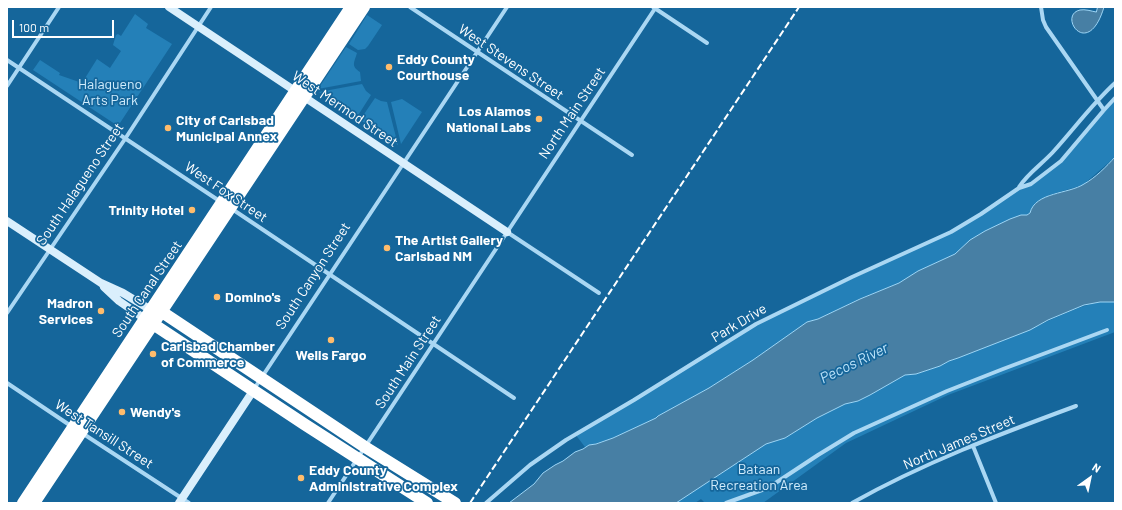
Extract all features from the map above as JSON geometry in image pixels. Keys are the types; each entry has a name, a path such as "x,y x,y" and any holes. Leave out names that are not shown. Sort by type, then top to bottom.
{"highway":[{"path":"299,94 352,7"},
{"path":"299,94 364,7"},
{"name":"South Canal Street","path":"23,503 77,430 299,94"},
{"path":"153,316 262,378 365,447 455,503"},
{"path":"153,316 253,390 357,459 427,503"},
{"name":"South Canal Street","path":"34,503 77,430"}],"street":[{"path":"7,86 60,7"},
{"name":"West Mermod Street","path":"169,7 507,232"},
{"name":"South Halagueno Street","path":"7,313 125,139 211,7"},
{"name":"West Stevens Street","path":"410,7 632,155"},
{"name":"South Canyon Street","path":"183,502 253,390 507,7"},
{"path":"1041,7 1046,28 1104,110"},
{"path":"655,8 707,42"},
{"name":"North Main Street","path":"507,232 655,8"},
{"name":"West Fox Street","path":"7,60 514,398"},
{"name":"Park Drive","path":"1019,188 1025,178 1054,151 1097,100 1115,83"},
{"name":"Park Drive","path":"486,503 530,465 559,444 634,400 756,324 852,277 951,232 1019,188 1031,184 1061,161 1115,98"},
{"path":"7,221 101,283 119,301 153,316"},
{"path":"507,232 599,293"},
{"name":"South Main Street","path":"328,503 507,232"},
{"path":"726,503 774,484 854,433 940,394 1107,330"},
{"name":"West Tansill Street","path":"7,383 183,502"},
{"name":"North James Street","path":"852,503 893,482 973,446 1076,406"},
{"path":"973,446 996,503"}],"green space":[{"name":"Halagueno Arts Park","path":"135,14 148,24 146,28 172,44 118,126 33,70 40,60 60,73 59,75 82,83 97,59 110,68 121,51 113,45 116,35 118,34 121,36"},
{"path":"367,15 382,25 368,46 365,49 358,50 349,44"},
{"path":"346,47 357,53 354,66 360,72 361,81 318,89"},
{"path":"362,84 366,91 371,95 357,117 319,92"},
{"path":"375,98 387,102 398,145 360,120"},
{"path":"1115,98 1115,157 1083,185 1049,195 1027,215 1021,215 985,231 970,240 955,254 918,271 899,283 859,299 818,319 807,322 753,360 709,388 656,418 613,438 585,447 575,434 756,324 951,232 1019,188 1031,184 1061,161"},
{"path":"402,99 422,112 401,144 391,102"},
{"name":"Bataan Recreation Area","path":"1100,302 1115,302 1115,332 948,395 846,443 763,503 705,503 701,499 695,503 676,503 766,444 785,438 817,418 845,404 858,401 905,375 916,374 940,366 949,361 1019,334 1072,310"}],"water":[{"path":"1098,7 1104,7 1097,23 1090,31 1083,33 1077,31 1073,25 1072,19 1074,14 1080,10 1096,12"},
{"name":"Pecos River","path":"1115,157 1115,302 1100,302 1084,305 1048,320 1030,330 949,361 940,366 916,374 905,375 858,401 845,404 817,418 785,438 766,444 676,503 509,503 534,484 543,473 575,452 589,445 613,438 656,418 709,388 753,360 807,322 818,319 860,299 899,283 918,271 955,254 970,240 985,231 1010,219 1021,215 1027,215 1038,201 1045,197 1078,187 1088,182"}],"railway":[{"path":"470,503 799,7"}],"place":[{"name":"Eddy County Courthouse","path":"389,67"},
{"name":"Los Alamos National Labs","path":"539,119"},
{"name":"City of Carlsbad Municipal Annex","path":"168,128"},
{"name":"Trinity Hotel","path":"192,210"},
{"name":"The Artist Gallery Carlsbad NM","path":"387,248"},
{"name":"Domino's","path":"217,297"},
{"name":"Madron Services","path":"101,311"},
{"name":"Wells Fargo","path":"331,340"},
{"name":"Carlsbad Chamber of Commerce","path":"153,354"},
{"name":"Wendy's","path":"122,412"},
{"name":"Eddy County Administrative Complex","path":"301,478"}]}
